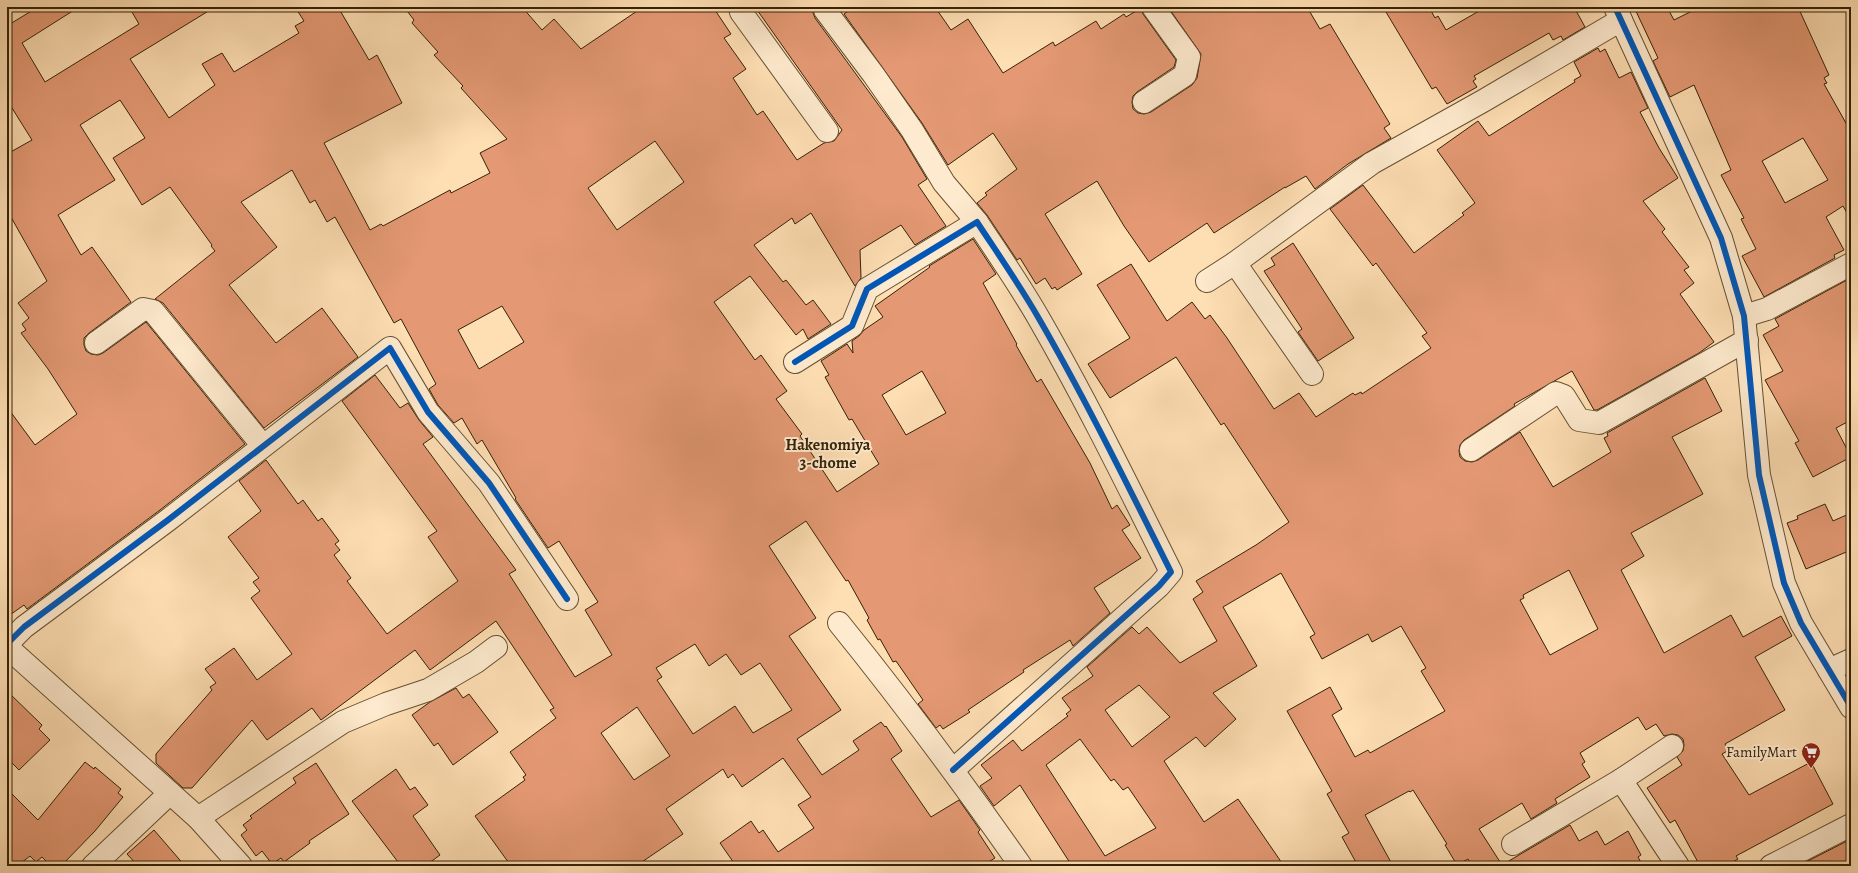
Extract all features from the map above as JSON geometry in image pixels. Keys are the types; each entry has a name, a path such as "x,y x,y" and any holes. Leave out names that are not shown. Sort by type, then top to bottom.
{"street":[{"path":"740,7 741,12 826,131"},
{"path":"830,7 825,10 873,74 912,130 944,183 977,222 1037,315 1107,443 1171,572 1159,586 953,770"},
{"path":"1144,102 1185,75 1190,57 1153,7"},
{"path":"1207,281 1235,263 1372,163 1483,101 1618,13 1721,238 1744,316 1748,340 1759,474 1784,583 1801,623 1851,707"},
{"path":"794,362 852,326 867,289 977,222"},
{"path":"1235,263 1312,374"},
{"path":"1744,316 1767,309 1851,264"},
{"path":"96,343 143,309 153,312 263,446"},
{"path":"1471,450 1556,393 1564,396 1579,420 1599,423 1748,340"},
{"path":"242,866 198,818 7,646 24,627 390,348 428,412 489,483 567,600"},
{"path":"839,623 897,695 953,770 1021,866"},
{"path":"198,818 343,722 386,704 428,690 476,662 496,647"},
{"path":"1829,670 1851,660"},
{"path":"1513,844 1621,780 1672,746"},
{"path":"1621,780 1678,866"},
{"path":"93,866 170,793"},
{"path":"1771,866 1851,825"}],"building":[{"path":"38,7 79,7 22,43 45,82 139,24 129,7 215,7 130,59 169,118 215,85 202,64 222,53 234,72 299,33 295,26 304,21 295,7 338,7 369,60 377,55 402,103 324,143 370,230 381,224 383,226 450,190 451,193 490,173 480,153 507,139 461,88 463,86 434,55 438,52 412,23 414,20 404,7 522,7 542,30 554,19 581,49 643,7 713,7 731,34 724,38 746,69 733,78 757,115 763,111 797,160 824,143 834,141 842,130 755,7 811,7 815,18 902,137 927,179 918,185 946,226 915,245 901,225 860,250 861,278 855,286 811,213 795,224 792,218 754,245 783,282 786,280 806,305 813,300 831,324 808,339 803,329 796,335 750,276 714,302 755,360 761,355 787,391 776,399 802,434 800,436 837,492 879,464 852,419 849,420 825,377 829,375 821,361 847,344 853,353 852,341 864,330 883,317 875,306 930,267 929,266 973,239 996,274 983,283 1037,382 1041,379 1090,463 1112,509 1117,505 1130,525 1122,530 1141,558 1094,588 1110,613 1073,646 1070,640 1023,670 1024,672 968,710 970,712 943,729 940,725 936,728 918,704 923,700 896,661 893,662 880,639 878,640 867,620 869,618 848,580 846,581 806,521 769,546 816,618 789,636 841,710 797,739 822,775 859,750 853,741 881,722 885,727 886,726 902,751 891,759 931,817 959,800 980,830 978,832 995,858 982,866 736,866 720,843 751,821 759,833 763,830 778,852 814,828 798,805 811,797 783,758 742,787 733,774 728,778 723,769 666,809 683,834 636,866 511,866 475,816 525,780 523,777 526,775 510,752 556,718 550,710 554,708 496,621 430,670 415,650 321,720 312,708 267,740 252,720 192,788 183,788 156,763 156,754 212,690 210,687 216,683 205,669 234,648 257,680 292,654 251,598 260,591 253,582 259,578 228,537 261,511 239,481 266,460 298,504 303,500 318,521 322,518 339,541 335,544 340,550 334,555 351,578 347,581 387,634 458,581 428,537 437,531 342,401 375,375 400,408 408,403 419,420 433,437 423,444 516,570 509,574 575,677 612,655 585,610 598,602 559,541 548,548 515,499 516,498 482,440 477,444 462,418 454,423 438,405 429,389 436,384 401,319 394,323 335,217 327,222 315,200 310,203 292,170 241,202 277,247 229,285 276,343 322,308 358,357 264,428 163,303 155,299 215,251 170,187 142,205 113,158 145,138 120,100 80,125 115,180 58,215 81,255 92,247 131,302 84,338 86,351 91,354 98,355 103,353 146,322 245,444 160,510 27,609 24,605 7,617 7,407 35,445 77,414 48,369 21,333 26,330 22,324 29,318 18,303 47,281 7,210 7,154 32,140 7,100 7,18 10,24","holes":["655,141 684,182 617,230 588,188","502,306 524,342 479,369 458,330","922,371 946,413 906,435 882,395","695,644 709,666 726,654 741,675 760,663 792,710 753,733 735,706 693,734 657,680 662,677 656,668","637,707 670,756 634,780 601,733"]},
{"path":"854,7 935,7 951,30 968,19 1003,73 1053,42 1055,46 1096,21 1101,29 1124,14 1126,17 1141,8 1143,14 1176,60 1174,67 1133,96 1133,109 1138,113 1144,114 1151,112 1192,85 1197,78 1201,54 1168,7 1307,7 1320,29 1330,24 1390,124 1384,128 1391,138 1348,164 1315,189 1306,176 1285,187 1214,233 1207,223 1149,262 1124,226 1097,181 1045,214 1082,274 1057,290 1055,287 1052,289 1045,278 1036,284 1020,258 1017,260 987,215 977,203 987,195 985,193 1017,169 993,133 948,165 922,123 844,14"},
{"path":"1383,7 1429,7 1435,18 1438,16 1446,30 1486,7 1574,7 1585,27 1563,40 1561,36 1553,40 1549,33 1474,76 1476,79 1473,81 1477,87 1447,104 1436,87 1432,89"},
{"path":"1634,7 1667,7 1674,20 1700,7 1798,7 1829,75 1824,78 1827,83 1824,84 1851,132 1851,220 1843,206 1826,217 1844,250 1834,255 1835,258 1764,297 1742,256 1756,249 1741,219 1744,218 1721,175 1731,170 1694,85 1670,97 1653,61 1658,58","holes":["1803,138 1828,180 1785,203 1762,161"]},
{"path":"1598,48 1600,52 1605,49 1619,78 1631,72 1648,108 1640,112 1659,148 1678,178 1643,201 1665,229 1662,232 1689,267 1684,270 1694,283 1680,294 1714,342 1699,353 1597,410 1594,410 1572,371 1514,404 1515,406 1464,440 1460,445 1460,457 1465,461 1472,462 1478,460 1520,432 1553,487 1611,452 1604,438 1608,436 1607,433 1705,378 1722,411 1672,437 1703,494 1631,533 1644,556 1621,570 1664,653 1731,615 1743,637 1781,616 1792,636 1755,657 1785,710 1725,744 1729,750 1722,754 1749,795 1811,762 1833,804 1736,856 1738,859 1726,866 1700,866 1675,820 1670,823 1647,788 1682,765 1677,757 1683,751 1683,739 1678,735 1672,734 1664,736 1656,724 1646,730 1638,717 1580,753 1585,762 1582,764 1590,777 1555,799 1557,803 1531,819 1522,803 1479,829 1502,865 1570,825 1579,841 1597,831 1605,845 1628,831 1641,855 1638,857 1643,866 1472,866 1468,859 1457,865 1445,845 1447,844 1413,790 1365,815 1393,866 1358,866 1342,837 1349,833 1327,794 1332,791 1287,711 1330,687 1342,709 1332,715 1355,757 1368,750 1370,753 1445,711 1421,671 1426,668 1401,626 1372,642 1368,634 1322,659 1310,637 1315,634 1281,573 1223,607 1257,666 1213,693 1236,719 1205,747 1196,737 1164,761 1204,822 1238,799 1284,866 1072,866 1020,785 994,806 980,786 992,778 981,765 1013,740 1022,751 1068,716 1066,714 1071,710 1062,698 1093,676 1087,667 1132,627 1139,634 1147,627 1180,663 1217,641 1193,599 1203,592 1196,581 1256,545 1289,522 1224,423 1221,425 1176,357 1110,398 1088,364 1130,338 1097,285 1131,264 1167,321 1192,302 1205,319 1210,315 1274,409 1299,393 1316,417 1353,393 1355,395 1361,392 1362,394 1431,348 1422,336 1427,333 1376,263 1373,266 1330,209 1363,185 1414,253 1464,215 1462,213 1475,203 1437,150 1478,121 1489,136 1575,82 1574,80 1581,76 1574,62","holes":["1569,570 1598,629 1550,655 1520,600 1524,598 1523,595","1139,685 1170,717 1132,747 1105,710","1080,739 1111,781 1114,779 1123,790 1128,787 1156,828 1105,856 1046,765"]},
{"path":"1293,243 1354,338 1318,361 1298,332 1302,329 1264,271 1275,265 1271,258"},
{"path":"1847,280 1851,289 1851,420 1836,428 1851,457 1813,477 1795,443 1799,441 1765,380 1783,371 1763,335 1779,326 1775,319"},
{"path":"1825,504 1833,521 1851,513 1851,550 1806,569 1787,523 1798,519 1797,516"},
{"path":"456,688 463,698 469,694 498,732 453,765 438,743 434,746 412,715 430,702"},
{"path":"7,691 42,725 39,729 50,740 19,770 7,758"},
{"path":"85,762 94,769 95,767 121,789 118,793 123,797 95,831 61,866 51,866 42,857 36,862 30,856 17,866 7,866 7,789 38,820"},
{"path":"316,763 349,814 309,841 310,843 284,862 281,858 272,864 262,851 256,856 241,835 247,830 243,825 252,818 250,816 296,783 293,778"},
{"path":"396,769 410,790 415,787 428,805 413,816 440,855 425,866 401,866 352,801"},
{"path":"154,830 185,866 138,866 127,854"},
{"path":"1851,839 1851,866 1800,866 1804,863"}],"cycle path":[{"path":"1615,7 1721,238 1744,316 1759,475 1784,583 1801,623 1851,707"},
{"path":"795,362 852,326 867,289 977,222 1023,293 1056,348 1171,572 1159,586 953,770"},
{"path":"7,644 24,627 168,520 390,348 428,412 489,483 567,599"}],"place":[{"name":"FamilyMart","path":"1811,769"}],"district":[{"name":"Hakenomiya 3-chome","path":"828,454"}]}
